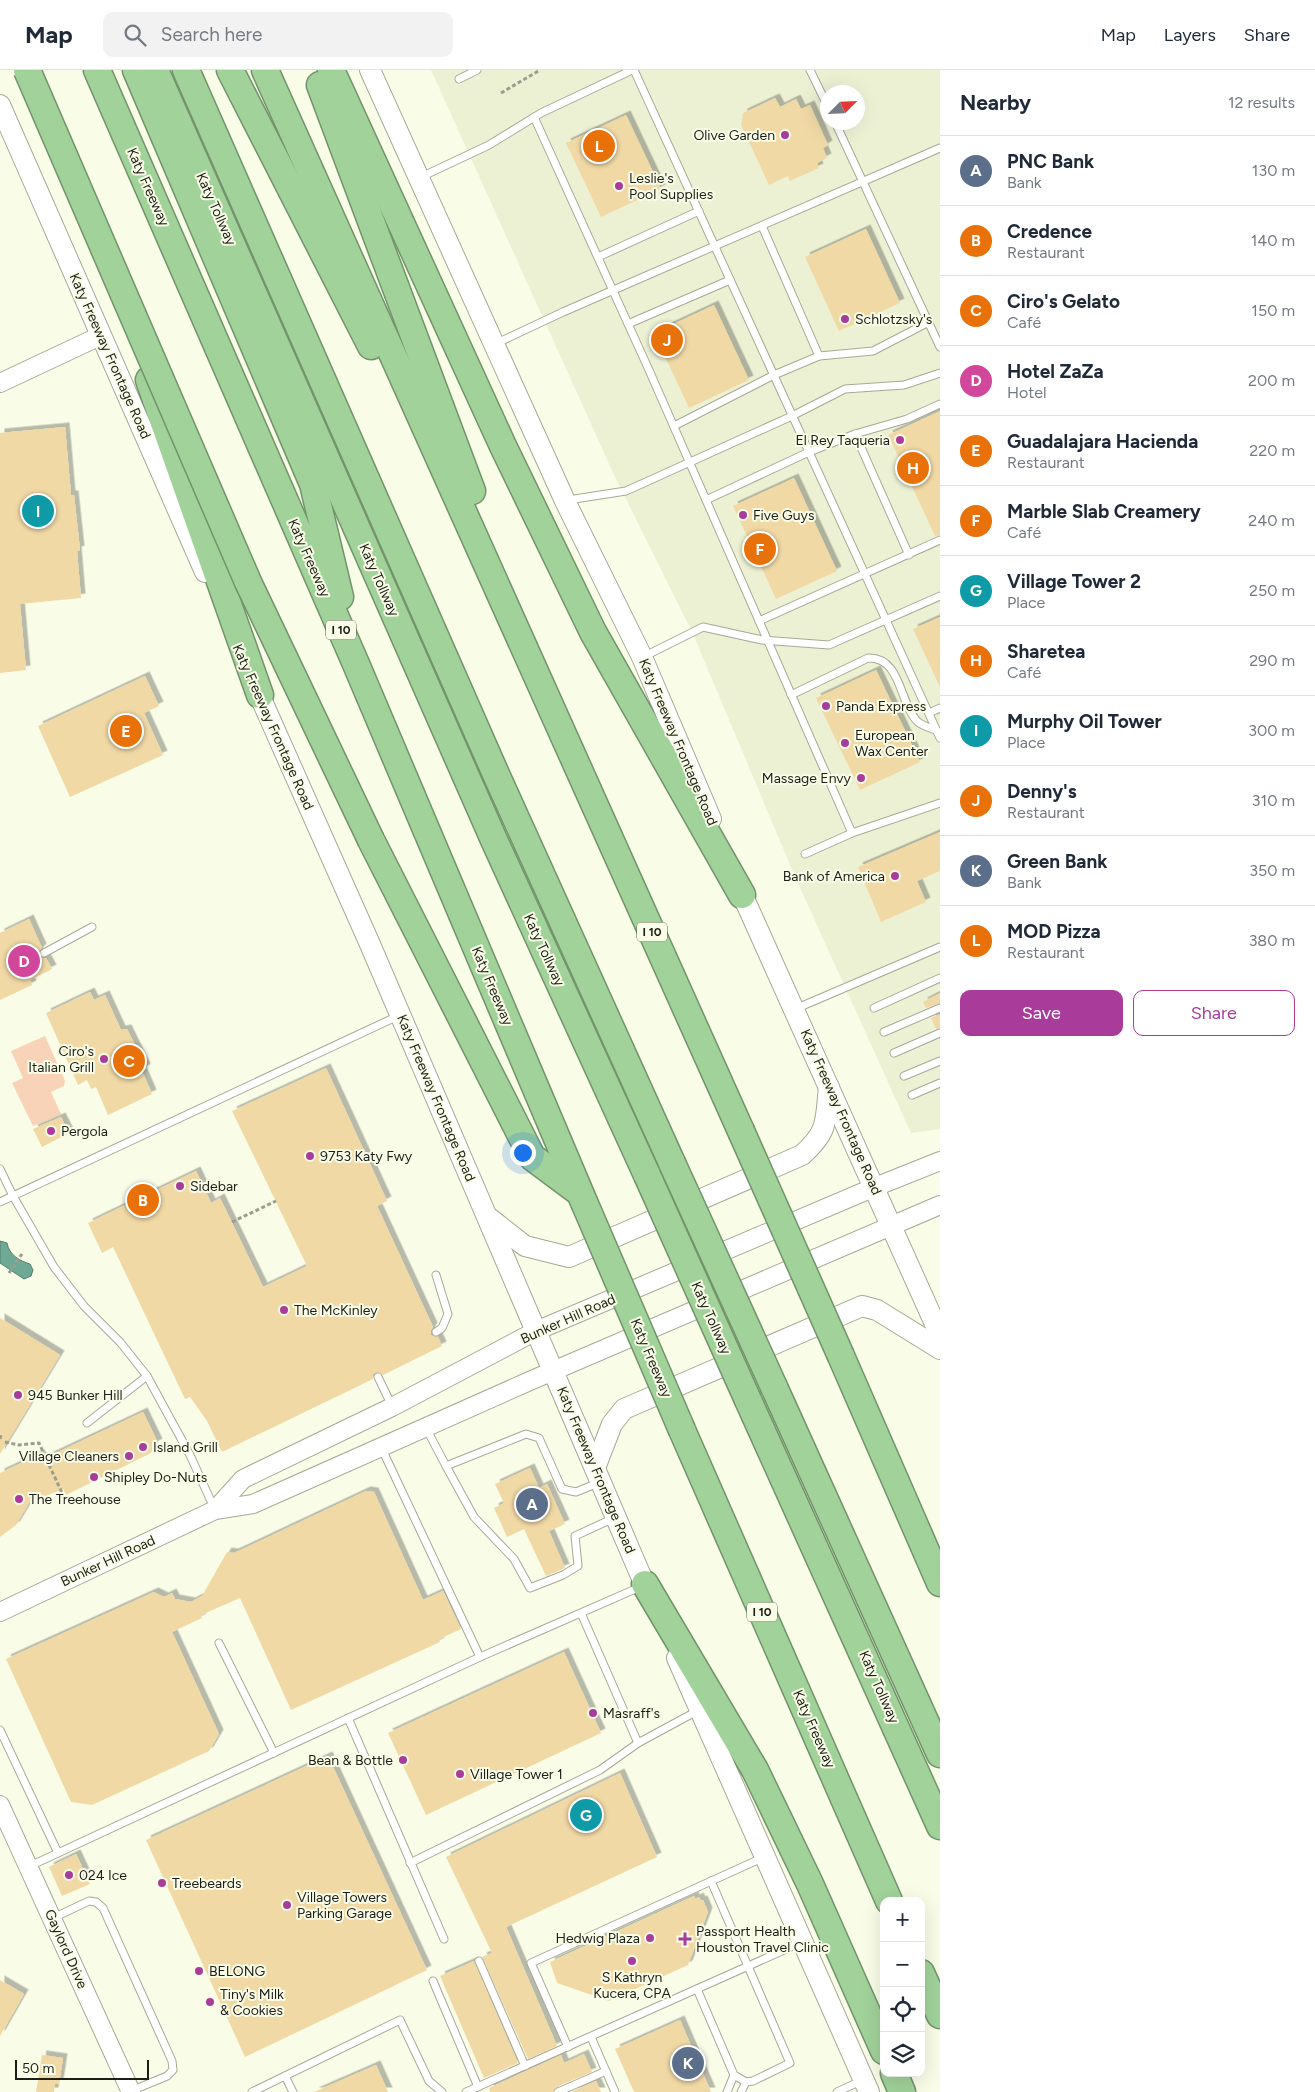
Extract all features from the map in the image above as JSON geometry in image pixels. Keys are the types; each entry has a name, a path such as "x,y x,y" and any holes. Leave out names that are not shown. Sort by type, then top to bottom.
{"highway":[{"path":"27,70 248,582 371,840 532,1157 582,1198"},
{"path":"41,70 260,695"},
{"name":"Katy Freeway","path":"97,70 356,664 682,1430 887,1897"},
{"path":"136,70 313,484 356,664"},
{"name":"Katy Tollway","path":"155,70 490,831 940,1826"},
{"name":"Katy Tollway","path":"186,70 495,772 940,1754"},
{"path":"230,70 522,643"},
{"name":"I 10","path":"265,70 742,1131 940,1583"},
{"path":"314,70 563,733"},
{"path":"331,70 503,446 593,632 742,895"},
{"path":"645,1584 755,1770 810,1884 880,2041"},
{"path":"925,1982 940,2015"},
{"path":"896,2077 902,2092"}],"main road":[{"name":"Katy Freeway Frontage Road","path":"370,70 565,501 642,657 742,895 830,1086 940,1335"},
{"name":"Katy Freeway Frontage Road","path":"0,105 400,1015 645,1584 866,2086"},
{"path":"486,1216 525,1246 569,1257 802,1155 818,1141 824,1128 830,1086"},
{"path":"598,1475 612,1424 624,1408 862,1306 878,1310 940,1349"}],"street":[{"path":"0,383 100,336"},
{"name":"Bunker Hill Road","path":"215,1510 243,1479 392,1406 536,1331 874,1187 940,1161"},
{"name":"Bunker Hill Road","path":"0,1612 215,1510 253,1504 553,1371 940,1205"},
{"name":"Gaylord Drive","path":"0,1805 131,2091"}],"lane":[{"path":"459,79 478,70"},
{"path":"419,178 488,145 534,117 633,70 940,738"},
{"path":"810,70 820,91"},
{"path":"534,117 674,426 852,833"},
{"path":"839,130 940,347"},
{"path":"494,344 940,148"},
{"path":"598,257 699,211"},
{"path":"762,226 819,356"},
{"path":"628,324 730,280"},
{"path":"674,426 774,375 819,356 873,351 929,322"},
{"path":"565,501 626,491 792,416 845,388 904,386 940,373"},
{"path":"706,500 809,452 855,434 908,419 940,404"},
{"path":"855,434 909,555"},
{"path":"759,621 940,540"},
{"path":"642,657 703,627 768,640 829,645 940,596"},
{"path":"791,695 859,662 874,658 886,663 893,671 912,713 918,721 936,730"},
{"path":"929,713 940,708"},
{"path":"805,854 852,833 940,803"},
{"path":"44,954 92,927"},
{"path":"795,1009 940,947"},
{"path":"874,1008 940,978"},
{"path":"884,1032 940,1008"},
{"path":"0,1202 400,1015"},
{"path":"894,1053 940,1033"},
{"path":"904,1076 940,1061"},
{"path":"912,1095 940,1083"},
{"path":"0,1169 13,1196 54,1267 84,1306 120,1342 147,1376 190,1456 215,1510"},
{"path":"436,1275 448,1314 442,1328 436,1332"},
{"path":"87,1423 147,1376"},
{"path":"378,1377 392,1406"},
{"path":"426,1427 474,1518 514,1559 530,1588 563,1575 578,1566 575,1536 616,1517"},
{"path":"446,1466 526,1434 539,1438 562,1489 576,1492 598,1475"},
{"path":"381,1446 480,1657"},
{"path":"29,1866 480,1657 645,1584"},
{"path":"581,1613 638,1743"},
{"path":"220,1643 274,1753"},
{"path":"410,1863 600,1770 638,1743 700,1710"},
{"path":"348,1718 444,1939"},
{"path":"0,1730 58,1853"},
{"path":"568,2047 531,1963 765,1857"},
{"path":"697,1989 734,2075 746,2082 753,2081 790,2063 711,1881"},
{"path":"52,1919 89,1901 96,1902 103,1908 172,2062 173,2070 167,2076 131,2091"},
{"path":"466,2092 803,1942"},
{"path":"479,1962 525,2066"},
{"path":"433,1981 478,2087"},
{"path":"252,2092 400,2020 429,2081 442,2092"},
{"path":"591,2037 615,2092"},
{"path":"558,2092 606,2072"},
{"path":"726,2092 734,2075"},
{"path":"286,2076 293,2092"},
{"path":"741,2092 746,2082"},
{"path":"837,2092 866,2086"}],"path":[{"path":"500,93 540,70"},
{"path":"232,1222 276,1201"},
{"path":"10,1273 22,1254"},
{"path":"5,1442 19,1445 39,1443 63,1495"}],"shaded area":[{"path":"431,70 940,70 940,1129 911,1133 793,872 693,634 615,477"},
{"path":"45,1036 65,1081 64,1086 51,1092 61,1114 33,1126 12,1083 23,1078 11,1051"},
{"path":"0,1241 7,1243 10,1251 16,1257 30,1264 33,1270 31,1276 24,1279 0,1263"}],"building":[{"name":"Olive Garden","path":"775,98 780,107 796,99 801,109 810,105 828,145 823,148 827,158 817,163 819,168 790,181 788,176 769,185 741,125 743,113"},
{"path":"626,115 661,189 601,217 566,143"},
{"path":"866,229 900,303 839,331 805,257"},
{"path":"714,305 749,380 689,408 654,333"},
{"path":"940,411 940,535 935,536 888,435"},
{"path":"65,427 71,495 74,495 80,550 77,551 81,598 20,604 26,670 0,673 0,433"},
{"path":"794,478 837,571 776,599 733,506"},
{"path":"940,617 940,687 913,629"},
{"path":"876,670 920,762 860,790 816,698"},
{"path":"145,676 159,706 144,713 163,755 70,797 38,726"},
{"name":"Bank of America","path":"940,832 940,871 917,881 926,902 881,922 858,867"},
{"path":"29,919 42,948 39,951 39,955 42,958 46,958 52,969 30,980 32,985 0,1000 0,933"},
{"name":"Ciro's Italian Grill","path":"90,992 94,1000 105,995 121,1030 127,1029 146,1068 142,1071 152,1094 108,1115 96,1087 91,1089 87,1080 78,1085 46,1013"},
{"path":"940,993 940,1003 926,1008 923,1002"},
{"path":"940,1014 940,1028 936,1029 931,1018"},
{"name":"The McKinley","path":"326,1068 387,1201 377,1206 433,1327 431,1335 438,1337 442,1346 383,1375 376,1372 373,1374 373,1379 222,1452 207,1421 190,1397 185,1399 113,1247 102,1253 88,1223 196,1171 211,1203 220,1198 263,1287 307,1266 232,1111"},
{"name":"Pergola","path":"61,1117 69,1133 42,1147 33,1129"},
{"name":"945 Bunker Hill","path":"0,1318 60,1355 0,1454"},
{"path":"143,1412 158,1443 154,1445 151,1453 66,1495 63,1489 29,1503 16,1525 0,1537 0,1473 40,1454 43,1459"},
{"path":"530,1468 539,1488 547,1484 565,1524 549,1531 565,1568 546,1576 524,1529 507,1537 494,1508 504,1503 495,1484"},
{"path":"366,1491 374,1492 423,1600 443,1591 461,1629 439,1639 440,1642 291,1710 240,1598 201,1615 202,1618 172,1632 219,1734 209,1751 92,1805 71,1802 6,1659 154,1592 164,1597 172,1593 175,1599 191,1602 202,1596 227,1552 234,1553"},
{"name":"Village Tower 1","path":"564,1652 601,1733 426,1815 388,1733"},
{"name":"Village Towers Parking Garage","path":"328,1756 427,1970 245,2057 146,1840"},
{"path":"620,1773 657,1857 506,1927 557,2046 528,2059 482,1957 492,1953 446,1857"},
{"name":"024 Ice","path":"76,1854 90,1884 62,1896 49,1867"},
{"name":"Hedwig Plaza","path":"694,1896 695,1899 699,1897 701,1901 703,1900 708,1912 688,1965 609,2001 557,1983 550,1962"},
{"path":"474,1961 518,2063 484,2078 440,1976"},
{"path":"0,1980 24,1994 0,2036"},
{"path":"680,2020 711,2092 634,2092 615,2049"},
{"path":"584,2054 592,2072 556,2087 553,2092 490,2092 489,2088 561,2055 564,2063"},
{"path":"42,2055 63,2058 59,2084 55,2084 54,2092 36,2092"},
{"path":"376,2065 388,2092 314,2092"},
{"path":"596,2081 601,2092 571,2092"}],"place":[{"name":"Olive Garden","path":"785,135"},
{"name":"MOD Pizza","path":"599,146"},
{"name":"Leslie's Pool Supplies","path":"619,186"},
{"name":"Schlotzsky's","path":"845,319"},
{"name":"Denny's","path":"667,340"},
{"name":"El Rey Taqueria","path":"900,440"},
{"name":"Sharetea","path":"913,468"},
{"name":"Murphy Oil Tower","path":"38,511"},
{"name":"Five Guys","path":"743,515"},
{"name":"Marble Slab Creamery","path":"760,549"},
{"name":"Panda Express","path":"826,706"},
{"name":"Guadalajara Hacienda","path":"126,731"},
{"name":"European Wax Center","path":"845,743"},
{"name":"Massage Envy","path":"861,778"},
{"name":"Bank of America","path":"895,876"},
{"name":"Hotel ZaZa","path":"24,961"},
{"name":"Ciro's Italian Grill","path":"104,1059"},
{"name":"Ciro's Gelato","path":"129,1061"},
{"name":"Pergola","path":"51,1131"},
{"name":"9753 Katy Fwy","path":"310,1156"},
{"name":"Sidebar","path":"180,1186"},
{"name":"Credence","path":"143,1200"},
{"name":"The McKinley","path":"284,1310"},
{"name":"945 Bunker Hill","path":"18,1395"},
{"name":"Island Grill","path":"143,1447"},
{"name":"Village Cleaners","path":"129,1456"},
{"name":"Shipley Do-Nuts","path":"94,1477"},
{"name":"The Treehouse","path":"19,1499"},
{"name":"PNC Bank","path":"532,1504"},
{"name":"Masraff's","path":"593,1713"},
{"name":"Bean & Bottle","path":"403,1760"},
{"name":"Village Tower 1","path":"460,1774"},
{"name":"Village Tower 2","path":"586,1815"},
{"name":"024 Ice","path":"69,1875"},
{"name":"Treebeards","path":"162,1883"},
{"name":"Village Towers Parking Garage","path":"287,1905"},
{"name":"Hedwig Plaza","path":"650,1938"},
{"name":"Passport Health Houston Travel Clinic","path":"685,1939"},
{"name":"S Kathryn Kucera, CPA","path":"632,1961"},
{"name":"BELONG","path":"199,1971"},
{"name":"Tiny's Milk & Cookies","path":"210,2002"},
{"name":"Green Bank","path":"688,2063"}]}
